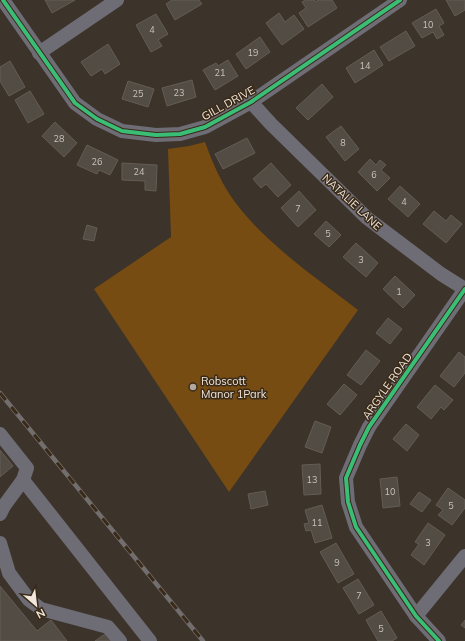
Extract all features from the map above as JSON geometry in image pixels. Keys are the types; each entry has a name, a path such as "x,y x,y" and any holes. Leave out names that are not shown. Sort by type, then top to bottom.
{"street":[{"name":"GILL DRIVE","path":"3,0 75,103 97,119 122,131 156,135 180,134 205,127 251,102 400,0"},
{"path":"39,53 117,0"},
{"name":"NATALIE LANE","path":"251,102 271,124 367,218 441,274 465,289"},
{"name":"ARGYLE ROAD","path":"439,641 416,616 356,527 348,502 346,478 369,427 465,289"},
{"path":"0,434 27,468 24,480 4,506 0,514"},
{"path":"24,480 150,641"},
{"path":"0,543 9,573 29,600 41,609 108,627 120,641"},
{"path":"416,616 465,556"}],"shaded area":[{"path":"205,142 226,189 257,228 306,271 358,310 229,492 94,289 171,237 168,149"}],"building":[{"path":"45,0 75,0 52,13"},
{"path":"172,0 199,0 202,4 175,20 166,4"},
{"path":"305,0 314,0 315,2 318,0 332,0 337,8 308,27 299,13 306,8 302,2"},
{"path":"446,0 465,0 465,10 455,16"},
{"path":"436,9 444,23 439,26 444,35 437,39 433,32 422,38 412,23"},
{"path":"279,13 285,22 294,15 304,29 282,45 266,23"},
{"path":"156,14 168,34 158,40 162,46 151,52 136,25"},
{"path":"406,31 415,46 389,61 380,47"},
{"path":"260,37 270,52 246,69 236,54"},
{"path":"108,44 120,64 105,74 102,69 91,76 81,62"},
{"path":"374,50 383,65 355,83 346,68"},
{"path":"228,60 238,76 215,90 203,70 216,63 218,66"},
{"path":"10,61 25,87 9,96 0,81 0,67"},
{"path":"192,80 196,97 167,106 162,88"},
{"path":"128,81 154,89 148,107 122,99"},
{"path":"322,84 333,97 308,120 296,108"},
{"path":"30,91 44,114 28,123 15,100"},
{"path":"55,122 77,143 64,157 42,136"},
{"path":"341,126 359,149 345,161 326,137"},
{"path":"247,138 255,153 223,169 215,154"},
{"path":"87,145 118,160 110,175 99,170 97,174 77,165"},
{"path":"370,159 376,165 380,160 386,165 381,170 390,178 377,191 358,172"},
{"path":"122,163 157,165 156,191 145,190 145,181 122,180"},
{"path":"271,163 291,185 278,197 266,184 261,188 253,179"},
{"path":"400,186 420,204 408,217 388,199"},
{"path":"299,191 316,210 298,227 281,208"},
{"path":"434,211 446,221 451,215 462,224 446,243 423,224"},
{"path":"326,221 341,235 329,247 314,234"},
{"path":"87,225 97,228 94,241 83,239"},
{"path":"356,243 378,263 366,277 343,257"},
{"path":"395,276 415,295 403,308 383,289"},
{"path":"388,318 402,329 390,344 376,333"},
{"path":"366,350 380,361 361,385 347,375"},
{"path":"459,352 465,357 465,373 454,387 440,376"},
{"path":"344,384 357,395 340,415 327,404"},
{"path":"435,385 453,400 444,410 441,407 431,419 417,407"},
{"path":"315,421 331,427 322,453 305,447"},
{"path":"406,424 419,435 407,451 393,439"},
{"path":"0,450 13,466 0,477"},
{"path":"320,464 321,494 304,495 302,465"},
{"path":"397,477 400,506 383,508 380,479"},
{"path":"448,488 465,500 465,508 452,525 438,515 443,510 436,505"},
{"path":"265,491 268,505 251,509 248,494"},
{"path":"419,492 431,500 422,512 410,504"},
{"path":"322,505 332,538 315,543 311,530 306,531 304,524 309,523 305,510"},
{"path":"428,523 445,535 424,565 411,555 419,544 415,542"},
{"path":"336,543 354,574 338,583 320,552"},
{"path":"358,579 374,605 359,614 343,588"},
{"path":"0,586 37,631 51,620 67,641 0,641"},
{"path":"381,611 397,638 392,641 378,641 366,620"},
{"path":"465,620 465,628 461,625"},
{"path":"105,634 111,641 95,641"}],"railway":[{"path":"0,393 203,641"}],"cycle path":[{"path":"3,0 75,103 97,119 122,131 156,135 180,134 205,127 251,102 400,0"},
{"path":"439,641 416,616 356,527 348,502 346,478 369,427 465,289"}],"place":[{"name":"Robscott Manor 1Park","path":"193,387"}]}
